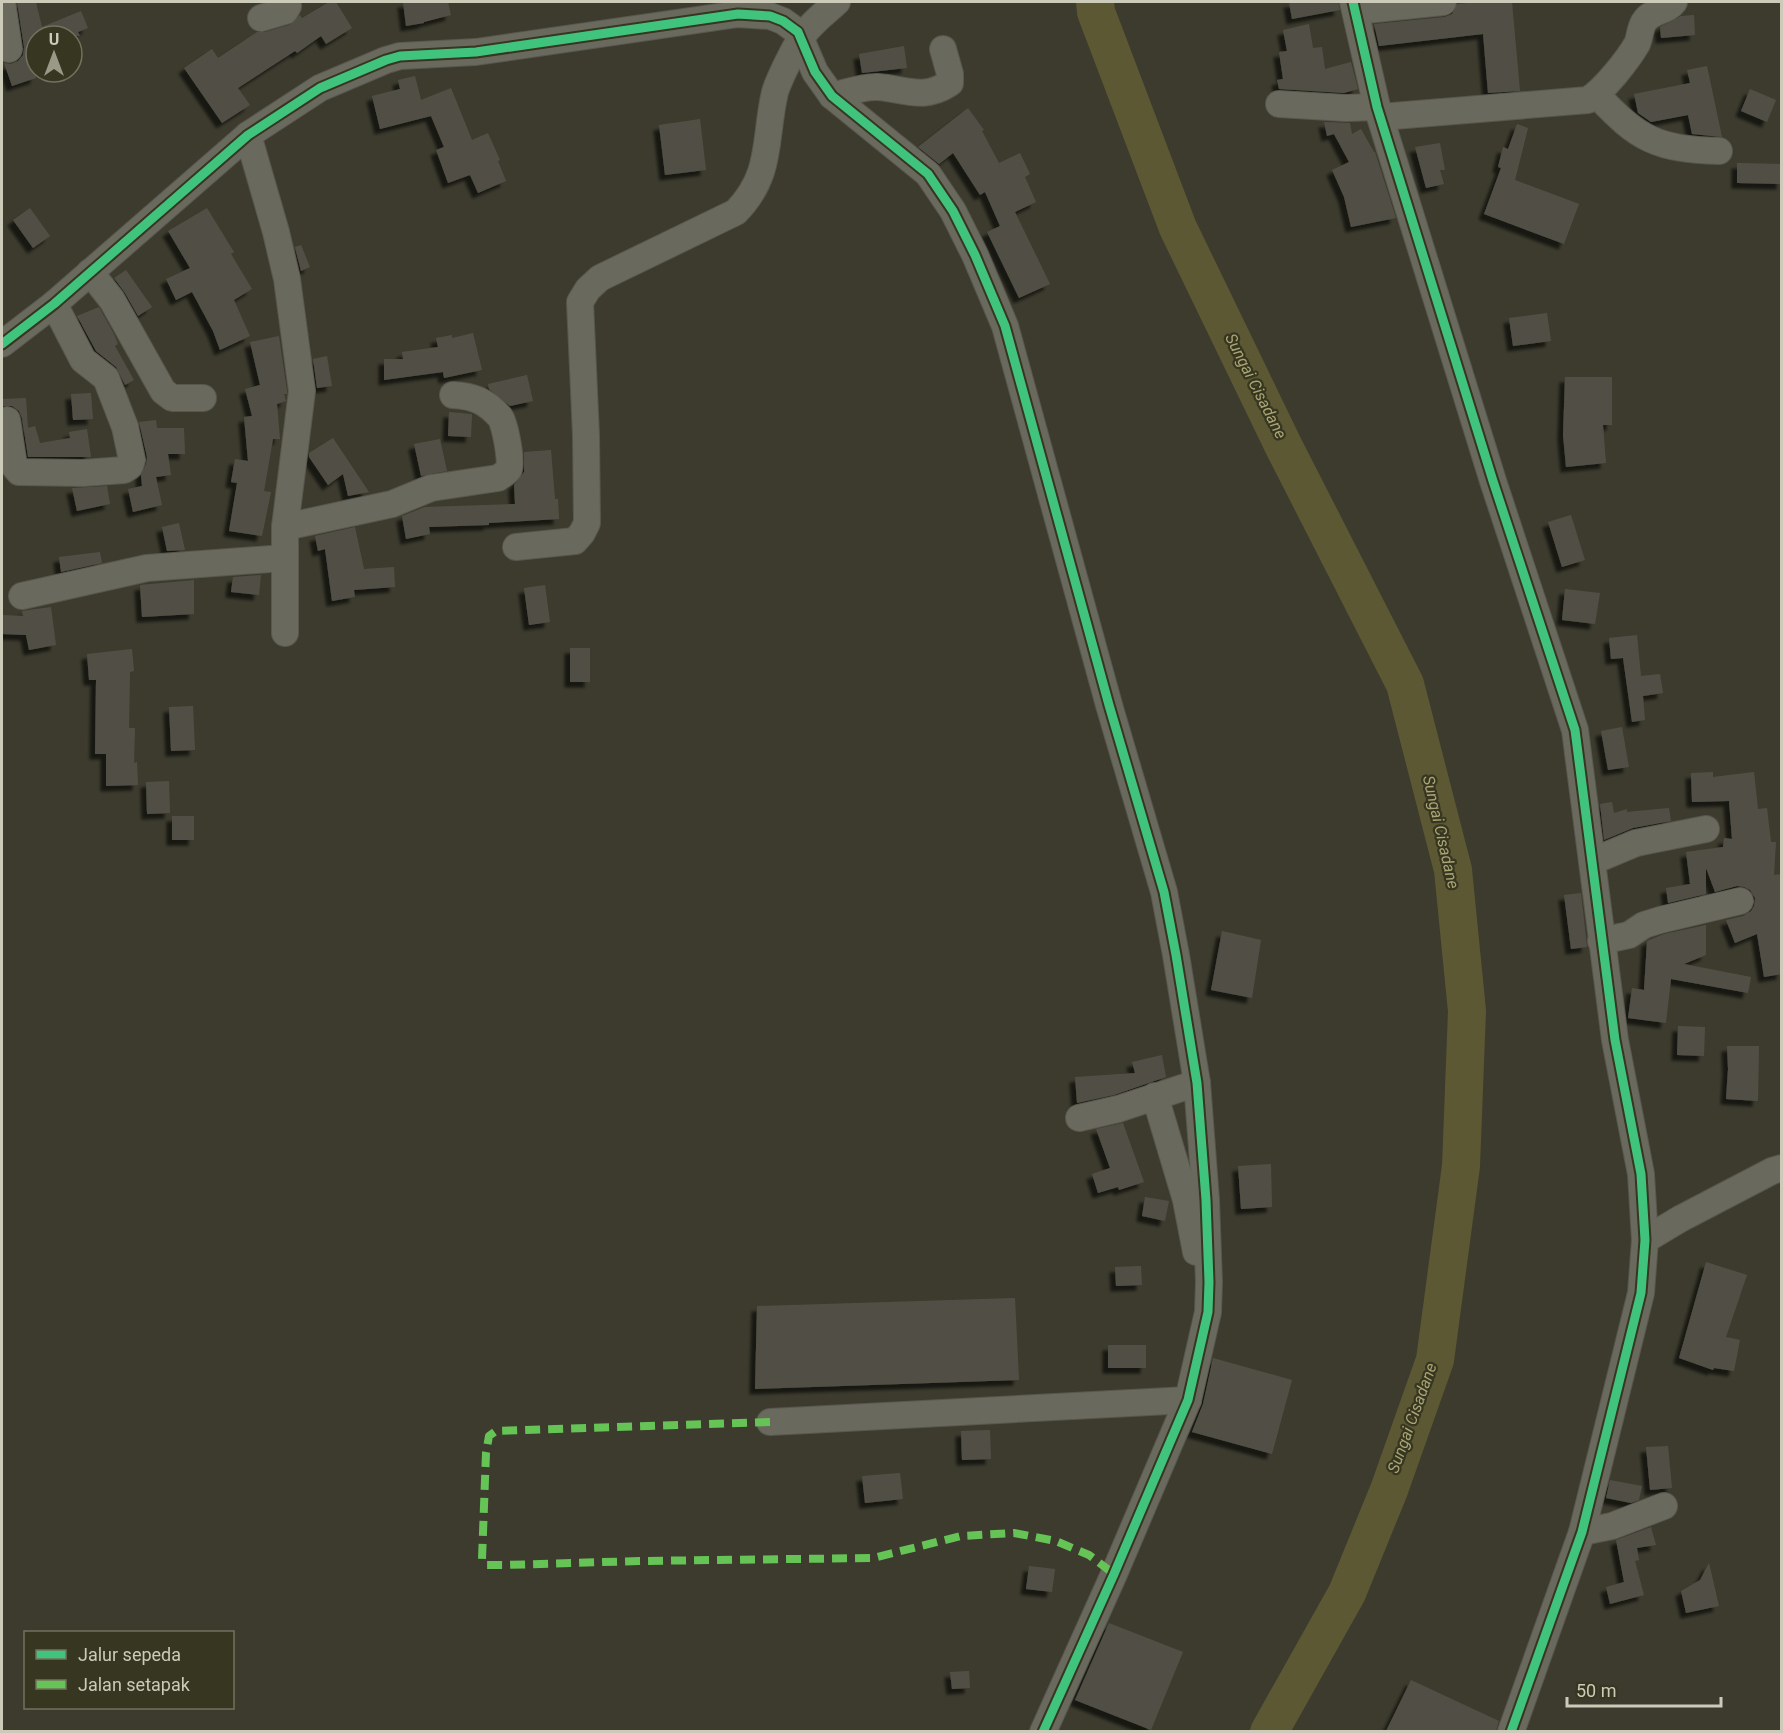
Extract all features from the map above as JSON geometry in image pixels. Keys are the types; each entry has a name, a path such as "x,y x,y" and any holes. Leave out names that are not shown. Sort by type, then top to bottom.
{"street":[{"path":"2,2 9,49"},
{"path":"516,547 574,541 582,533 587,523 580,302 588,289 600,278 736,212 749,198 759,182 764,164 776,90 802,36 837,2"},
{"path":"1443,2 1354,6 1379,112 1493,481 1575,730 1615,1040 1641,1174 1645,1240 1641,1293 1582,1532 1511,1731"},
{"path":"1279,104 1379,112 1588,100 1597,95 1631,52 1638,42 1644,21 1654,13 1670,7 1674,2"},
{"path":"261,18 285,11 287,4"},
{"path":"2,344 54,304 248,135 320,88 400,56 476,52 738,14 770,16 783,21 802,36 815,72 832,96 927,174 962,228 1005,326 1106,693 1164,892 1197,1083 1207,1211 1208,1312 1188,1400 1114,1574 1043,1731"},
{"path":"832,96 876,87 914,94 943,88 950,83 951,74 943,49"},
{"path":"1597,95 1622,122 1662,145 1691,150 1719,151"},
{"path":"248,135 287,279 302,391 285,527 285,633"},
{"path":"90,272 112,300 163,391 172,398 203,398"},
{"path":"7,420 14,466 19,472 114,471 124,470 130,466 132,455 125,427 106,378 84,360 54,304"},
{"path":"285,527 392,504 431,488 498,478 505,473 510,464 501,418 476,398 453,395"},
{"path":"22,596 147,568 284,558"},
{"path":"1593,861 1636,843 1706,829"},
{"path":"1601,942 1629,935 1644,925 1660,920 1740,902"},
{"path":"1079,1118 1197,1083"},
{"path":"1155,1096 1186,1200 1208,1312"},
{"path":"1645,1240 1680,1219 1782,1168"},
{"path":"770,1422 1188,1400"},
{"path":"1582,1532 1612,1526 1664,1506"}],"building":[{"path":"17,2 36,2 41,24 24,24 24,47"},
{"path":"329,2 336,2 352,28 326,44 321,36 238,88 250,105 222,123 184,68 212,49 218,58 257,32 289,25 300,15 302,18"},
{"path":"403,2 448,2 451,15 406,26"},
{"path":"1289,2 1338,2 1340,10 1292,19"},
{"path":"1512,2 1520,91 1488,93 1483,34 1379,46 1374,24 1445,17 1452,14 1457,4"},
{"path":"81,11 88,28 84,30 84,24 49,24"},
{"path":"1694,15 1695,35 1661,38 1660,27 1681,16"},
{"path":"1309,24 1313,48 1322,47 1325,69 1351,62 1358,89 1344,93 1279,89 1277,80 1283,79 1279,52 1287,51 1283,30"},
{"path":"904,46 907,68 862,73 859,54"},
{"path":"24,47 24,82 12,86 4,63 11,64 23,55"},
{"path":"1707,66 1722,137 1692,134 1688,115 1651,122 1638,113 1634,94 1690,83 1687,70"},
{"path":"415,76 421,100 451,88 472,140 488,133 506,181 478,193 470,175 448,183 436,150 444,147 431,116 380,129 372,96 400,89 398,80"},
{"path":"1750,89 1776,100 1767,122 1741,111"},
{"path":"968,108 984,130 982,131 999,163 1020,153 1030,174 1025,177 1036,202 1015,212 1050,284 1019,298 987,232 1000,226 985,192 980,195 953,153 939,164 918,147"},
{"path":"700,119 706,170 665,175 659,125"},
{"path":"1324,122 1350,123 1352,134 1361,129 1375,152 1396,218 1351,227 1344,197 1332,170 1349,162 1334,134 1327,136"},
{"path":"1517,124 1528,128 1515,180 1579,204 1564,244 1484,214 1501,168 1498,167 1503,147 1508,149"},
{"path":"1440,143 1445,170 1440,170 1444,184 1426,188 1415,147"},
{"path":"1737,163 1782,164 1782,184 1737,183"},
{"path":"30,208 50,236 33,248 13,220"},
{"path":"207,208 234,252 231,254 252,289 234,300 250,336 220,350 213,331 192,292 176,300 166,279 190,268 168,231"},
{"path":"301,245 310,267 301,271 295,247"},
{"path":"126,270 152,307 138,316 114,278"},
{"path":"99,307 114,334 118,344 115,346 134,380 125,385 116,367 96,351 77,316"},
{"path":"1547,313 1551,341 1513,346 1509,318"},
{"path":"473,333 482,370 444,378 443,372 384,380 384,359 403,359 402,352 438,347 436,338 452,335 452,338"},
{"path":"279,336 287,394 284,394 286,401 277,404 280,439 273,439 264,491 271,492 262,536 229,531 237,483 231,482 235,459 248,461 244,417 252,416 245,389 260,385 250,342"},
{"path":"327,356 332,386 317,388 313,359"},
{"path":"527,375 533,401 510,406 489,389 488,384"},
{"path":"1565,377 1612,377 1612,425 1603,425 1606,463 1566,467 1563,435"},
{"path":"91,393 93,419 73,420 71,394"},
{"path":"26,398 28,428 35,426 40,443 70,438 69,432 87,429 91,457 28,457 19,411 12,406 3,406 2,403 2,399"},
{"path":"449,412 472,414 471,437 448,436"},
{"path":"156,420 157,428 184,428 185,454 168,454 171,475 156,477 162,505 133,512 128,489 142,486 141,475 147,457 139,422"},
{"path":"333,438 369,492 348,496 343,474 328,485 309,457 309,453"},
{"path":"440,439 447,471 421,476 414,444"},
{"path":"551,450 559,519 429,527 430,534 406,539 402,516 425,507 515,504 514,485 524,472 524,452"},
{"path":"107,486 110,504 77,511 72,488"},
{"path":"1571,515 1585,560 1562,567 1548,522"},
{"path":"179,523 185,550 167,551 162,527"},
{"path":"355,527 364,569 394,567 395,587 354,590 355,597 332,601 325,549 318,551 315,536"},
{"path":"100,552 102,563 61,572 59,557"},
{"path":"261,575 259,595 231,592 233,577"},
{"path":"194,580 194,614 142,617 140,585"},
{"path":"545,585 550,622 529,625 524,588"},
{"path":"1565,589 1600,593 1595,624 1562,620"},
{"path":"51,607 56,645 29,650 26,635 2,634 2,615 23,616 22,611"},
{"path":"1637,635 1641,676 1660,674 1663,693 1643,696 1645,720 1632,722 1623,658 1611,659 1609,638"},
{"path":"570,648 590,648 590,682 570,682"},
{"path":"132,649 134,671 130,672 129,728 135,728 134,763 137,762 138,785 106,786 106,754 95,754 96,680 89,680 87,654"},
{"path":"193,706 195,750 171,751 169,707"},
{"path":"1622,727 1629,767 1608,770 1601,731"},
{"path":"1713,772 1713,777 1754,772 1758,809 1767,808 1771,842 1776,842 1774,875 1782,874 1782,974 1764,977 1757,934 1735,943 1726,920 1743,916 1751,911 1755,898 1750,890 1737,886 1715,892 1706,868 1706,894 1668,903 1666,888 1690,884 1686,852 1723,847 1724,838 1732,839 1729,801 1692,802 1691,773"},
{"path":"169,781 170,813 147,814 146,782"},
{"path":"1612,802 1614,813 1627,809 1627,812 1669,808 1671,821 1633,828 1604,840 1600,804"},
{"path":"172,816 194,816 194,840 172,840"},
{"path":"1581,893 1587,947 1571,949 1564,895"},
{"path":"1706,925 1706,955 1684,964 1751,977 1748,993 1671,979 1666,1023 1628,1018 1632,988 1644,990 1647,941 1664,934"},
{"path":"1222,931 1261,940 1252,998 1211,990"},
{"path":"1678,1026 1705,1027 1704,1056 1677,1055"},
{"path":"1727,1046 1759,1046 1758,1101 1726,1099"},
{"path":"1162,1055 1166,1077 1114,1095 1077,1103 1075,1077 1135,1073 1132,1062"},
{"path":"1123,1123 1144,1182 1119,1190 1118,1187 1098,1193 1092,1174 1110,1168 1096,1129"},
{"path":"1271,1164 1272,1207 1241,1209 1238,1166"},
{"path":"1145,1197 1169,1201 1165,1221 1142,1216"},
{"path":"1706,1262 1747,1275 1726,1337 1740,1340 1734,1371 1714,1368 1713,1370 1679,1358"},
{"path":"1141,1266 1142,1285 1116,1286 1115,1267"},
{"path":"1015,1298 1019,1380 755,1389 757,1306"},
{"path":"1108,1345 1146,1345 1146,1368 1108,1368"},
{"path":"1213,1358 1292,1380 1272,1454 1192,1432 1203,1404"},
{"path":"990,1430 991,1459 962,1460 961,1431"},
{"path":"1668,1446 1672,1488 1650,1490 1646,1447"},
{"path":"900,1473 903,1499 865,1503 862,1476"},
{"path":"1610,1480 1642,1486 1639,1500 1631,1503 1606,1498"},
{"path":"1651,1527 1656,1545 1637,1548 1639,1560 1635,1561 1644,1595 1610,1604 1606,1587 1624,1582 1616,1540"},
{"path":"1709,1563 1719,1606 1686,1613 1681,1591 1700,1580"},
{"path":"1029,1566 1055,1569 1052,1592 1026,1589"},
{"path":"1109,1623 1183,1652 1151,1730 1075,1700"},
{"path":"969,1671 970,1688 952,1689 950,1672"},
{"path":"1411,1680 1499,1721 1496,1731 1386,1731"}],"waterway":[{"name":"Sungai Cisadane","path":"1095,2 1096,12 1178,228 1284,447 1405,684 1453,870 1467,1011 1461,1166 1435,1360 1389,1490 1347,1593 1269,1732"}],"marked path":[{"path":"770,1422 496,1431 489,1436 486,1453 482,1559 487,1565 505,1565 873,1558 961,1536 1014,1533 1056,1541 1089,1555 1114,1574"}],"cycle path":[{"path":"1353,2 1377,107 1493,481 1575,730 1615,1040 1641,1174 1645,1240 1641,1293 1582,1532 1511,1732"},
{"path":"2,344 54,304 248,135 320,88 400,56 476,52 738,14 770,16 783,21 798,32 815,72 832,96 928,174 953,211 975,255 1005,326 1109,705 1164,892 1197,1083 1206,1200 1208,1312 1188,1400 1114,1574 1043,1732"}]}
